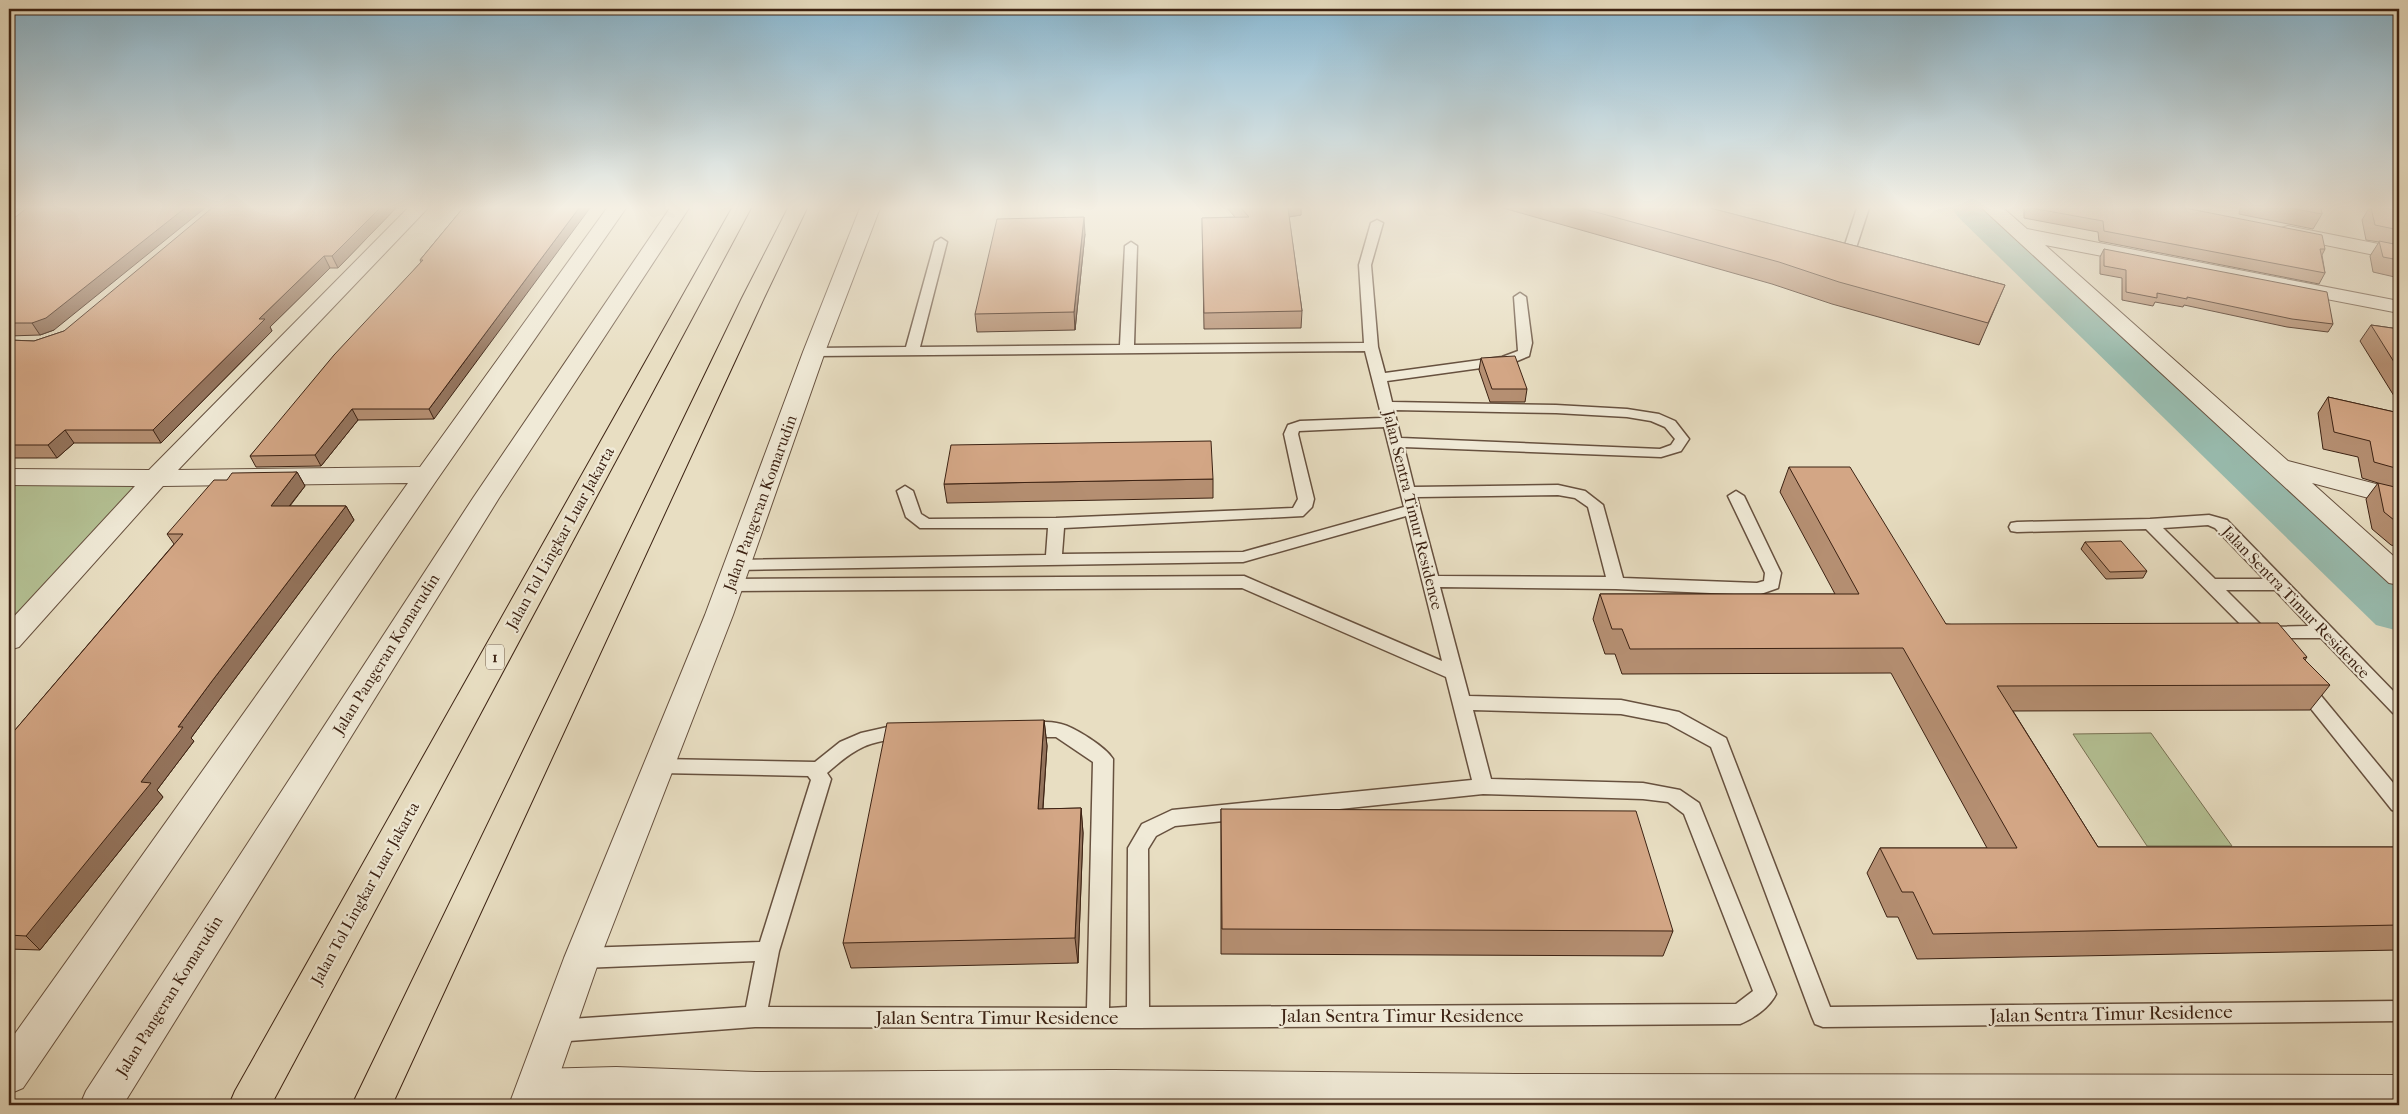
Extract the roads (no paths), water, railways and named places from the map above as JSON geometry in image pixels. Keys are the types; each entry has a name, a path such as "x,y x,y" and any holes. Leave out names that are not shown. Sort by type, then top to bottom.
{"highway":[{"name":"Jalan Tol Lingkar Luar Jakarta","path":"249,1105 713,260"},
{"path":"372,1105 772,260"}],"street":[{"path":"9,640 156,478 368,260"},
{"path":"15,1056 580,260"},
{"name":"Jalan Pangeran Komarudin","path":"100,1105 486,498 645,260"},
{"name":"Jalan Pangeran Komarudin","path":"532,1096 582,958 660,766 734,575 814,352 850,260"},
{"path":"2049,260 2399,576"},
{"path":"2155,260 2399,307"},
{"path":"2278,466 2399,498"},
{"path":"9,477 156,478 427,475"},
{"path":"532,1096 616,1086 642,1097 756,1091 1112,1097 1516,1099 2399,1094"}],"lane":[{"path":"912,352 936,260"},
{"path":"1128,348 1131,260"},
{"name":"Jalan Sentra Timur Residence","path":"556,1031 755,1017 1138,1018 1740,1014 1765,994 1692,809 1673,795 1643,791 1483,786 1371,347 1365,265 1366,260"},
{"path":"1379,378 1505,361 1524,352 1526,342 1520,298"},
{"path":"814,352 1371,347"},
{"path":"1386,406 1556,409 1627,413 1654,417 1670,424 1682,439 1676,448 1661,453 1395,442"},
{"path":"906,491 914,517 926,524 1056,523 1297,513 1304,507 1306,499 1291,434 1293,428 1300,425 1390,422"},
{"path":"1408,492 1558,490 1580,494 1595,505 1616,583"},
{"path":"1431,581 1616,583 1758,589 1772,584 1773,573 1736,496"},
{"path":"734,575 1054,560 1242,556 1413,509"},
{"name":"Jalan Sentra Timur Residence","path":"2017,527 2150,524 2209,520 2221,524 2399,708"},
{"path":"1054,560 1056,523"},
{"path":"2150,524 2259,632 2277,654"},
{"path":"1242,556 1244,582"},
{"path":"734,575 1244,582 1454,673"},
{"path":"2210,585 2280,584"},
{"path":"2259,632 2327,632"},
{"path":"2290,670 2399,804"},
{"name":"Jalan Sentra Timur Residence","path":"1462,703 1621,707 1672,717 1719,743 1823,1017 2399,1011"},
{"path":"1010,730 1059,730 1085,745 1103,759 1098,1018"},
{"path":"816,772 851,743 884,733 922,732"},
{"path":"660,766 813,769 821,779 768,951 755,1017"},
{"path":"1138,1018 1138,848 1149,830 1172,818 1483,786"},
{"path":"582,958 768,951"}],"waterway":[{"path":"2029,260 2399,609"}]}
